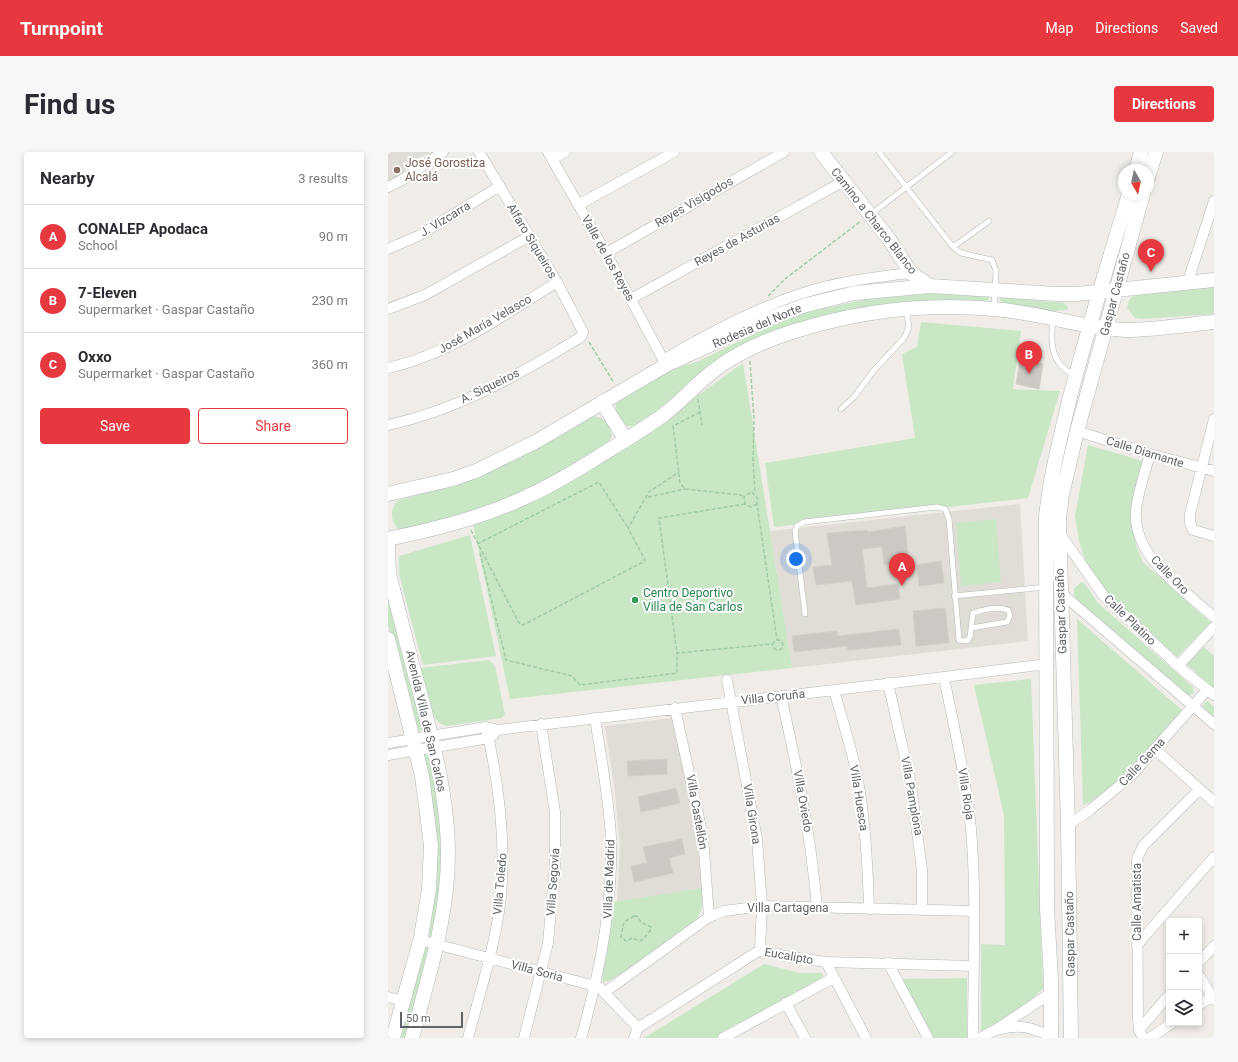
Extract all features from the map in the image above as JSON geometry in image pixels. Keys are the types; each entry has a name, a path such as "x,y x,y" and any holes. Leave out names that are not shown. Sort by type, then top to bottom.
{"street":[{"path":"388,187 402,180 443,152"},
{"name":"Alfaro Siqueiros","path":"479,152 556,282 583,332"},
{"path":"550,156 565,152"},
{"path":"578,205 674,152"},
{"name":"Reyes Visigodos","path":"606,253 784,152"},
{"name":"Camino a Charco Blanco","path":"821,152 889,239 911,273 930,286"},
{"path":"1138,164 1141,152"},
{"path":"1152,164 1156,152"},
{"name":"Valle de los Reyes","path":"550,156 606,253 664,362"},
{"name":"Reyes de Asturias","path":"630,299 844,181"},
{"name":"J. Vizcarra","path":"388,249 418,236 500,186"},
{"name":"Gaspar Castaño","path":"1051,1037 1051,986 1046,908 1046,517 1048,493 1098,292 1127,200"},
{"name":"Gaspar Castaño","path":"1071,1038 1068,825 1059,533 1062,495 1077,431 1107,328 1115,290 1141,200"},
{"path":"1188,281 1213,206"},
{"path":"388,309 425,295 528,236"},
{"path":"664,362 710,333 761,308 802,293 845,282 911,273"},
{"name":"Rodesia del Norte","path":"388,494 430,485 476,471 537,441 619,392 664,362 762,321 806,305 855,293 930,286 1057,294 1098,292 1188,281 1214,280"},
{"name":"José María Velasco","path":"388,368 429,355 480,330 556,282"},
{"name":"Rodesia del Norte","path":"388,539 467,519 528,496 562,479 626,440 661,416 725,363 769,340 819,324 844,318 906,309 942,307 994,309 1053,317 1107,328 1128,330 1214,322"},
{"name":"A. Siqueiros","path":"388,425 438,411 501,383 581,337 583,332"},
{"path":"602,402 626,440"},
{"path":"1214,419 1200,468 1190,514 1190,523 1193,530 1214,536"},
{"name":"Calle Diamante","path":"1077,431 1150,454 1214,471"},
{"name":"Calle Oro","path":"1150,454 1136,510 1140,539 1151,557 1162,570 1214,617"},
{"name":"Calle Platino","path":"1059,533 1103,595 1178,666 1211,692"},
{"name":"Avenida Villa de San Carlos","path":"388,546 389,574 432,741 447,817 448,855 444,903 437,944 412,1038"},
{"name":"Calle Platino","path":"1060,592 1214,724"},
{"path":"1178,666 1214,626"},
{"name":"Avenida Villa de San Carlos","path":"388,639 415,743 428,810 432,845 429,889 420,940 393,1038"},
{"name":"Villa Coruña","path":"432,741 486,727 498,730 1047,664"},
{"name":"Villa Rioja","path":"944,677 965,783 974,869 973,1038"},
{"name":"Villa Girona","path":"727,680 757,839 762,906 760,950"},
{"name":"Villa Pamplona","path":"888,684 912,791 922,872 922,910"},
{"name":"Villa Huesca","path":"834,690 854,764 861,798 867,850 869,909"},
{"name":"Calle Gema","path":"1068,825 1110,795 1130,777 1156,750 1192,705 1211,692"},
{"name":"Villa Oviedo","path":"781,696 802,791 813,861 817,908"},
{"name":"Villa Castellón","path":"675,708 704,837 709,917"},
{"name":"Villa de Madrid","path":"581,1038 600,989 608,919 611,840 606,783 595,718"},
{"name":"Villa Segovia","path":"524,1038 542,972 548,943 553,902 556,830 553,792 541,724"},
{"name":"Villa Toledo","path":"468,1038 489,958 501,897 504,855 497,778 486,727"},
{"path":"489,738 498,730"},
{"name":"Villa Coruña","path":"388,742 415,743 489,738"},
{"name":"Villa Coruña","path":"388,755 415,743"},
{"path":"1156,750 1214,802"},
{"name":"Calle Amatista","path":"1141,1034 1137,945 1137,859 1143,846 1199,790"},
{"path":"1137,945 1214,857"},
{"name":"Villa Cartagena","path":"600,989 709,917 724,911 762,906 974,911"},
{"name":"Villa Soria","path":"420,940 600,989"},
{"path":"1202,959 1214,946"},
{"name":"Eucalipto","path":"638,1028 760,950 785,956 826,962 973,966"},
{"path":"826,962 833,978 866,1038"},
{"path":"888,963 928,1038"},
{"path":"980,1038 997,1029 1051,986 1070,977"},
{"path":"723,1038 741,1034 786,1003 833,978"},
{"path":"1202,980 1213,997 1202,1003"},
{"path":"600,989 638,1028 634,1038"},
{"path":"388,997 404,1001"},
{"path":"1141,1034 1166,999"},
{"path":"786,1003 805,1038"},
{"path":"997,1029 1021,1026 1030,1028 1051,1037"},
{"path":"1150,1038 1168,1026"}],"lane":[{"path":"879,152 953,247 961,253 986,257 992,260 996,271 994,309"},
{"path":"870,215 952,152"},
{"path":"953,247 989,221"},
{"path":"841,409 854,397 875,369 904,338 909,327 906,309"},
{"path":"1053,317 1051,338 1054,355 1062,367 1076,376"},
{"path":"805,614 795,532 797,526 804,522 817,520 937,507 944,509 949,519 958,640 967,641 970,637 971,628 973,613 981,610 1004,608 1008,610 1010,616 1007,622 971,628"},
{"path":"954,596 1047,587"}],"path":[{"path":"761,308 770,294 786,279 870,215"},
{"path":"583,332 619,392"},
{"path":"750,349 754,419 753,460 755,494 758,499 757,504 777,640 782,643 781,648 776,650 773,644"},
{"path":"696,386 702,425"},
{"path":"685,489 680,483 673,426 700,412"},
{"path":"628,528 650,492 678,472"},
{"path":"467,519 477,544 479,549 519,623 523,624 645,560 628,528 599,482 477,544"},
{"path":"647,497 685,489 741,495 744,498 745,504"},
{"path":"744,498 749,493 755,494"},
{"path":"479,549 506,660 572,676 580,685 677,673 677,653 659,518 745,504 751,507 757,504"},
{"path":"677,653 773,644 777,640"},
{"path":"637,916 642,923 650,926 651,930 641,941 638,942 632,938 626,941 621,934 624,922 637,916"}],"shaded area":[{"name":"José Gorostiza Alcalá","path":"388,152 441,152 434,157 427,154 407,164 404,177 388,183"},
{"path":"1020,504 1028,641 792,668 770,531"},
{"path":"673,718 700,834 702,888 617,902 620,846 615,793 605,726"}],"green space":[{"path":"1214,286 1214,314 1142,319 1135,318 1127,308 1129,300 1134,294"},
{"path":"951,293 988,296 989,299 987,301 961,301 800,325 636,426 627,426 622,423 615,412 616,404 622,396 662,373 699,361 774,324 804,313 867,299"},
{"path":"1000,297 1064,303 1068,307 1067,310 1054,311 1001,303"},
{"path":"921,322 1021,331 1013,389 1060,391 1028,498 774,527 765,463 915,438 902,354 917,347"},
{"name":"Centro Deportivo Villa de San Carlos","path":"743,363 792,668 510,699 473,524 500,514 616,454"},
{"path":"593,416 601,418 609,425 612,436 608,443 554,477 478,512 403,532 395,525 392,512 395,504 399,500 461,482"},
{"path":"1088,445 1143,461 1131,521 1137,548 1143,562 1211,623 1177,657 1112,599 1086,562 1079,541 1075,516"},
{"path":"996,519 1001,582 961,586 956,523"},
{"path":"470,535 496,656 423,665 399,574 399,556"},
{"path":"1081,582 1086,585 1097,602 1193,687 1194,693 1188,696 1185,694 1078,600 1074,595 1074,589"},
{"path":"388,594 423,729 419,731 416,730 388,625"},
{"path":"1077,619 1183,711 1123,777 1096,799 1083,805"},
{"path":"1203,646 1214,656 1214,689 1186,664"},
{"path":"489,660 495,666 505,714 502,718 447,726 441,724 434,717 428,702 420,668"},
{"path":"1031,679 1043,988 1017,1015 981,1033 981,944 1005,945 1004,815 974,685"},
{"path":"1207,701 1214,707 1214,718 1201,707"},
{"path":"429,753 444,843 436,930 407,1038 398,1038 425,935 423,754"},
{"path":"702,888 702,904 700,913 695,921 686,930 611,980 603,982 613,902"},
{"path":"764,964 800,973 822,973 825,979 716,1038 644,1038"},
{"path":"967,978 967,1038 932,1038 902,979"}],"building":[{"path":"1020,360 1043,364 1039,389 1016,384"},
{"path":"905,526 909,563 884,565 882,547 862,549 867,588 898,584 900,599 856,605 852,581 816,585 813,567 832,565 827,533 867,530 868,532"},
{"path":"941,561 944,583 919,586 917,565"},
{"path":"945,608 949,643 916,646 913,611"},
{"path":"899,629 901,645 848,650 847,646 794,652 792,636 837,631 838,636"},
{"path":"667,759 667,774 628,776 627,761"},
{"path":"676,788 680,803 641,812 638,797"},
{"path":"682,839 685,854 669,858 673,873 634,882 631,866 647,863 643,847"}],"place":[{"name":"José Gorostiza Alcalá","path":"397,170"},
{"name":"Oxxo","path":"1151,272"},
{"name":"7-Eleven","path":"1029,374"},
{"name":"CONALEP Apodaca","path":"902,586"},
{"name":"Centro Deportivo Villa de San Carlos","path":"635,600"}]}
